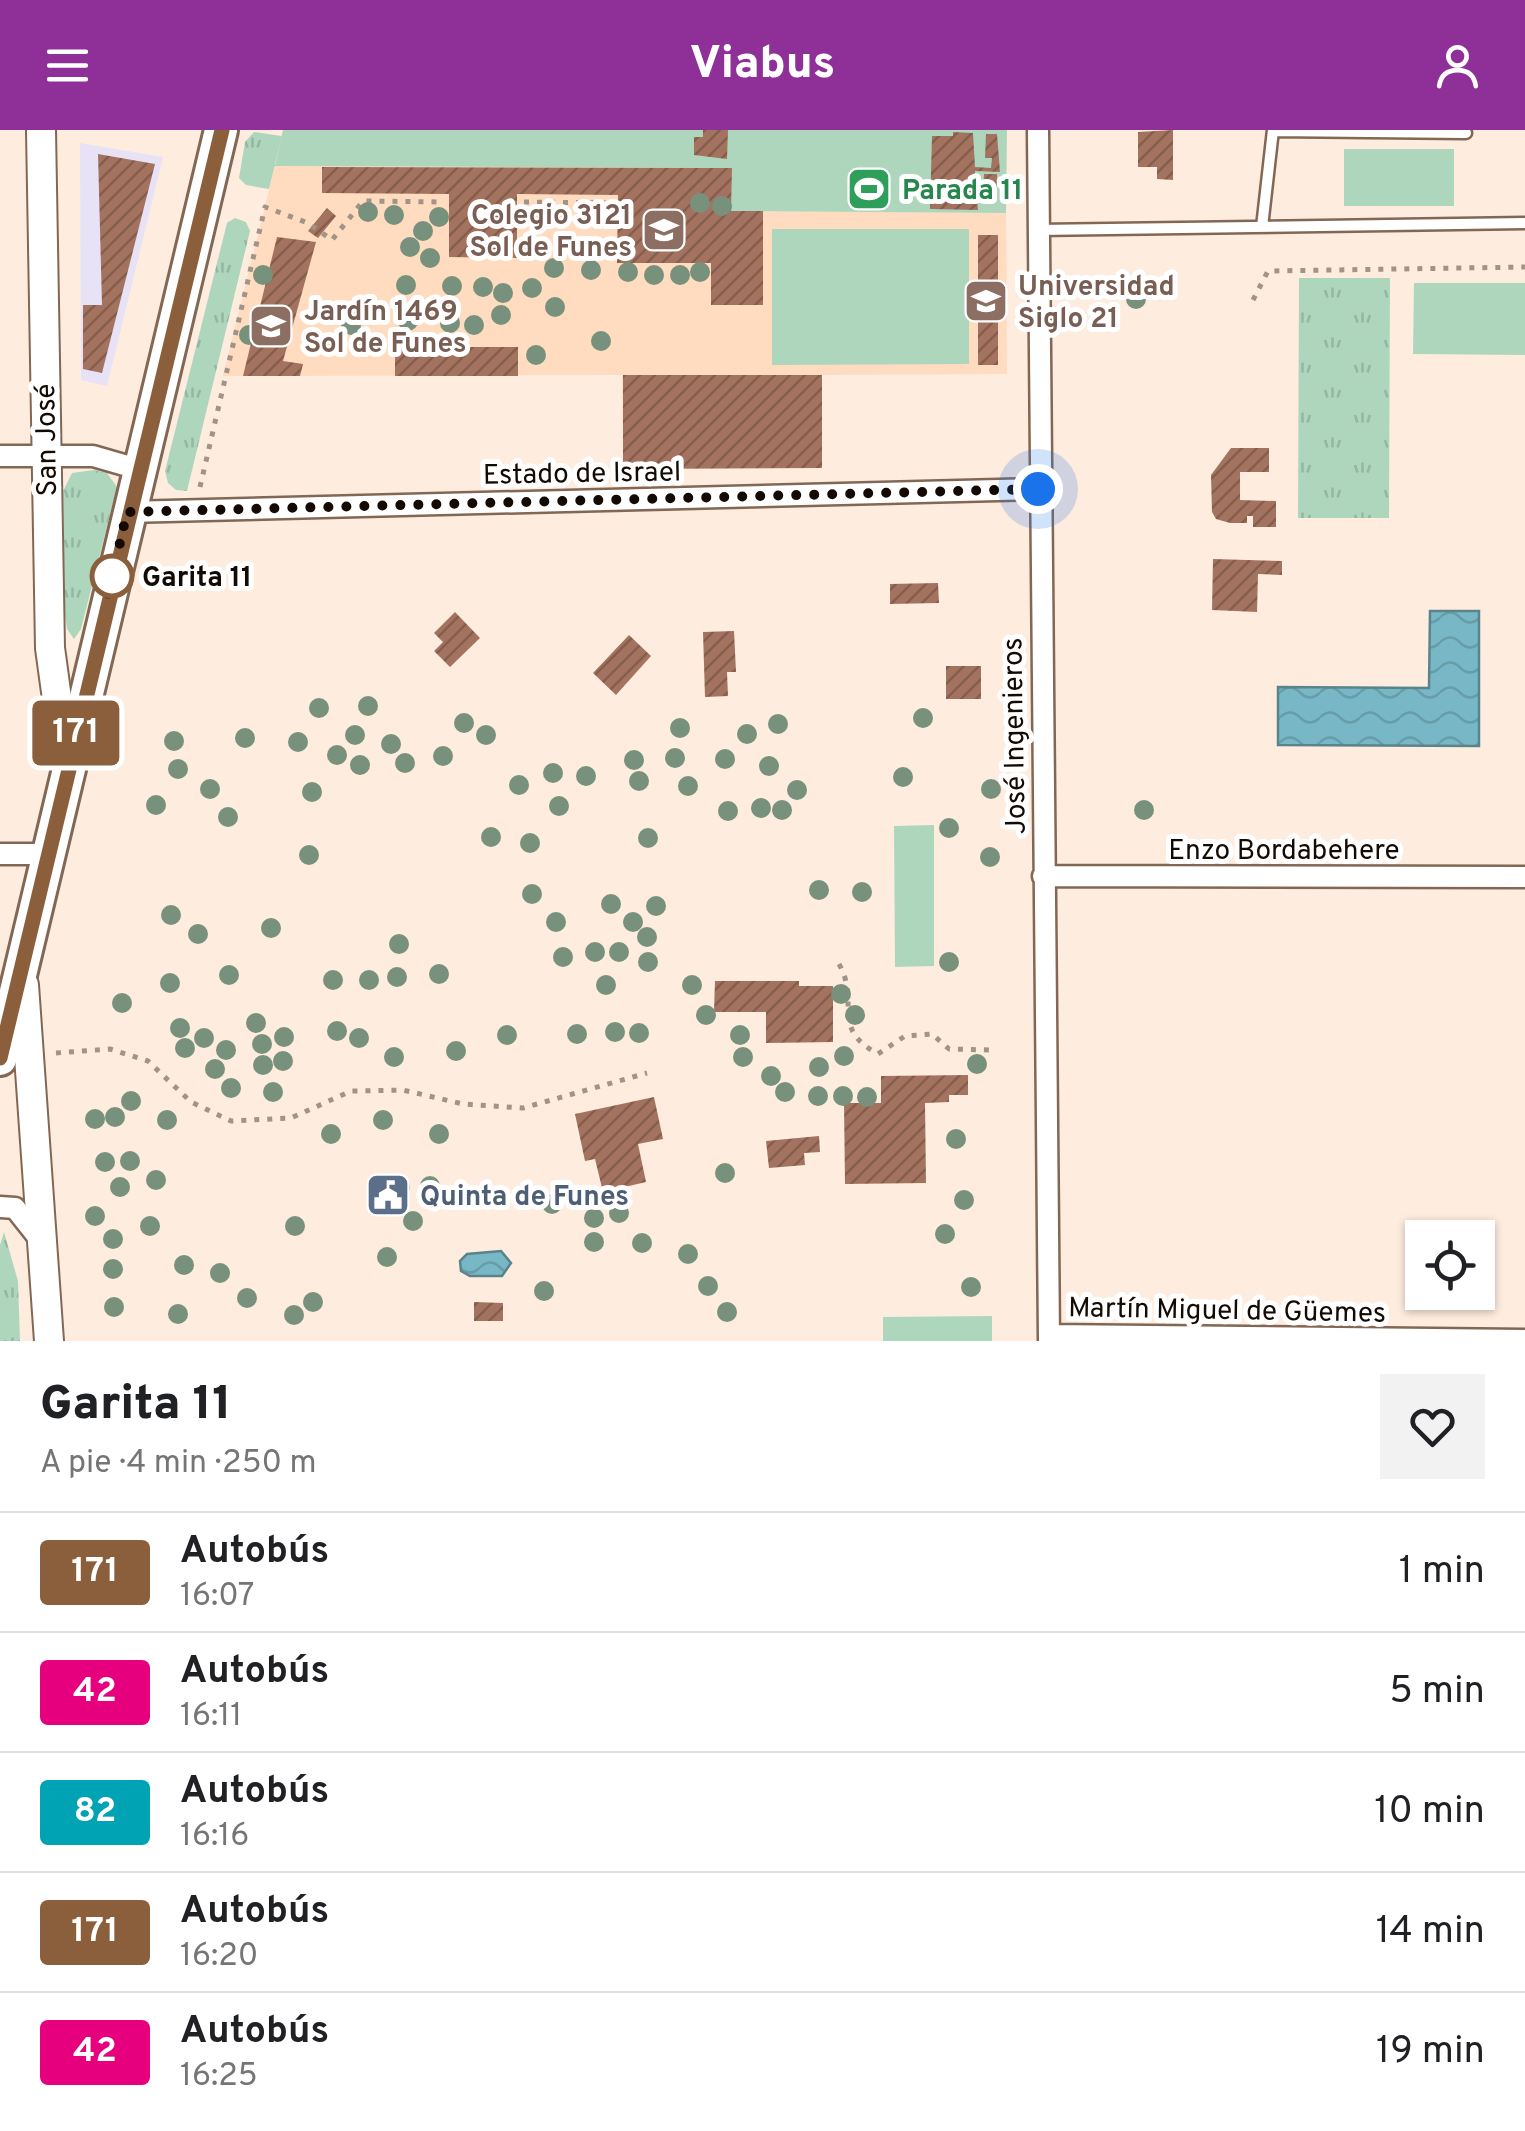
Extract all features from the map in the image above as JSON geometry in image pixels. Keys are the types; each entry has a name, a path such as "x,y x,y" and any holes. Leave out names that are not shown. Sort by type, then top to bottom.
{"main road":[{"path":"14,1057 23,958 127,512 222,130"}],"street":[{"name":"San José","path":"41,130 50,648 57,699 72,747"},
{"name":"José Ingenieros","path":"1038,130 1038,489 1049,1338"},
{"path":"0,456 93,456 138,469"},
{"name":"Estado de Israel","path":"127,512 1038,489"},
{"path":"0,854 47,854"},
{"name":"Enzo Bordabehere","path":"1043,876 1525,877"},
{"path":"14,1057 45,1246 49,1341"},
{"path":"0,1206 16,1208 45,1246"},
{"name":"Martín Miguel de Güemes","path":"1049,1338 1525,1340"}],"lane":[{"path":"1262,227 1273,131 1466,133"},
{"path":"1038,230 1525,223"}],"path":[{"path":"195,509 265,207 308,223 332,240 363,201 442,202"},
{"path":"524,202 612,203"},
{"path":"1253,300 1268,271 1525,267"},
{"path":"838,964 846,978 848,1029 860,1044 878,1054 906,1036 932,1034 949,1049 991,1050"},
{"path":"14,1057 110,1049 148,1061 192,1102 231,1121 291,1118 351,1091 403,1090 463,1104 523,1108 647,1074"}],"shaded area":[{"path":"80,143 163,157 107,386 81,380"},
{"path":"275,166 732,168 732,211 1006,213 1007,374 822,375 822,468 623,469 622,375 223,376"}],"green space":[{"name":"Parada 11","path":"283,130 1007,130 1006,213 731,211 731,168 275,166"},
{"path":"254,132 282,136 269,189 246,185 239,178 245,142"},
{"path":"1344,149 1454,149 1454,206 1344,206"},
{"path":"235,218 246,222 250,231 187,491 176,490 168,483 165,471 227,223"},
{"path":"772,229 969,229 969,364 772,365"},
{"path":"1299,278 1390,278 1389,518 1298,518"},
{"path":"1414,283 1525,283 1525,355 1413,354"},
{"path":"72,473 107,473 117,487 81,629 74,639 67,629 65,614 63,491"},
{"path":"934,825 934,966 895,967 894,826"},
{"path":"4,1232 18,1281 20,1341 0,1341 0,1245"},
{"path":"992,1316 992,1341 883,1341 883,1317"}],"water":[{"path":"1430,611 1479,611 1479,746 1278,745 1278,687 1429,688"},
{"path":"501,1251 511,1263 502,1276 470,1276 461,1271 460,1261 467,1254"}],"building":[{"path":"703,130 728,130 727,159 694,155 694,137 703,137"},
{"path":"1173,130 1173,180 1157,179 1157,167 1138,167 1138,132"},
{"path":"953,132 973,133 975,167 991,168 992,158 985,158 986,134 997,134 1000,172 975,171 978,210 930,209 932,136 953,136"},
{"path":"98,154 155,164 102,373 83,369 83,305 102,305"},
{"path":"322,167 732,168 731,211 763,211 763,305 711,305 711,263 617,263 618,195 517,194 517,258 449,257 449,194 322,193"},
{"path":"984,174 997,174 997,196 983,196"},
{"path":"327,208 336,216 318,238 308,231"},
{"path":"978,235 998,235 998,365 978,365"},
{"path":"277,237 316,242 283,361 303,364 300,376 243,376"},
{"path":"395,347 518,347 518,376 395,376"},
{"path":"623,375 822,375 822,468 623,469"},
{"path":"1231,448 1269,448 1269,472 1240,472 1240,500 1276,501 1276,527 1253,527 1253,516 1247,516 1247,523 1230,523 1216,519 1212,512 1211,475"},
{"path":"1213,559 1282,561 1282,575 1258,574 1257,612 1212,610"},
{"path":"938,583 939,603 890,604 890,584"},
{"path":"455,612 480,638 450,667 434,651 443,642 434,633"},
{"path":"734,631 736,672 727,672 728,696 705,697 703,632"},
{"path":"629,635 651,656 616,695 593,673"},
{"path":"946,666 981,666 981,699 946,699"},
{"path":"715,981 799,981 799,986 833,986 833,1042 766,1043 766,1012 714,1012"},
{"path":"968,1075 968,1095 949,1095 949,1102 925,1103 926,1183 845,1184 844,1103 881,1103 881,1076"},
{"path":"654,1097 663,1139 638,1144 646,1182 603,1192 595,1159 585,1161 575,1114"},
{"path":"819,1136 820,1152 804,1153 805,1165 769,1168 766,1141"},
{"path":"474,1302 503,1303 503,1321 474,1321"}],"bus line":[{"name":"171","path":"0,1058 127,512 222,130"}],"place":[{"name":"Parada 11","path":"869,189"},
{"name":"Colegio 3121 Sol de Funes","path":"664,230"},
{"name":"Universidad Siglo 21","path":"986,301"},
{"name":"Jardín 1469 Sol de Funes","path":"271,326"},
{"name":"Garita 11","path":"112,576"},
{"name":"Quinta de Funes","path":"388,1195"}],"route":[{"path":"112,576 108,595 127,512 1038,489"}]}
